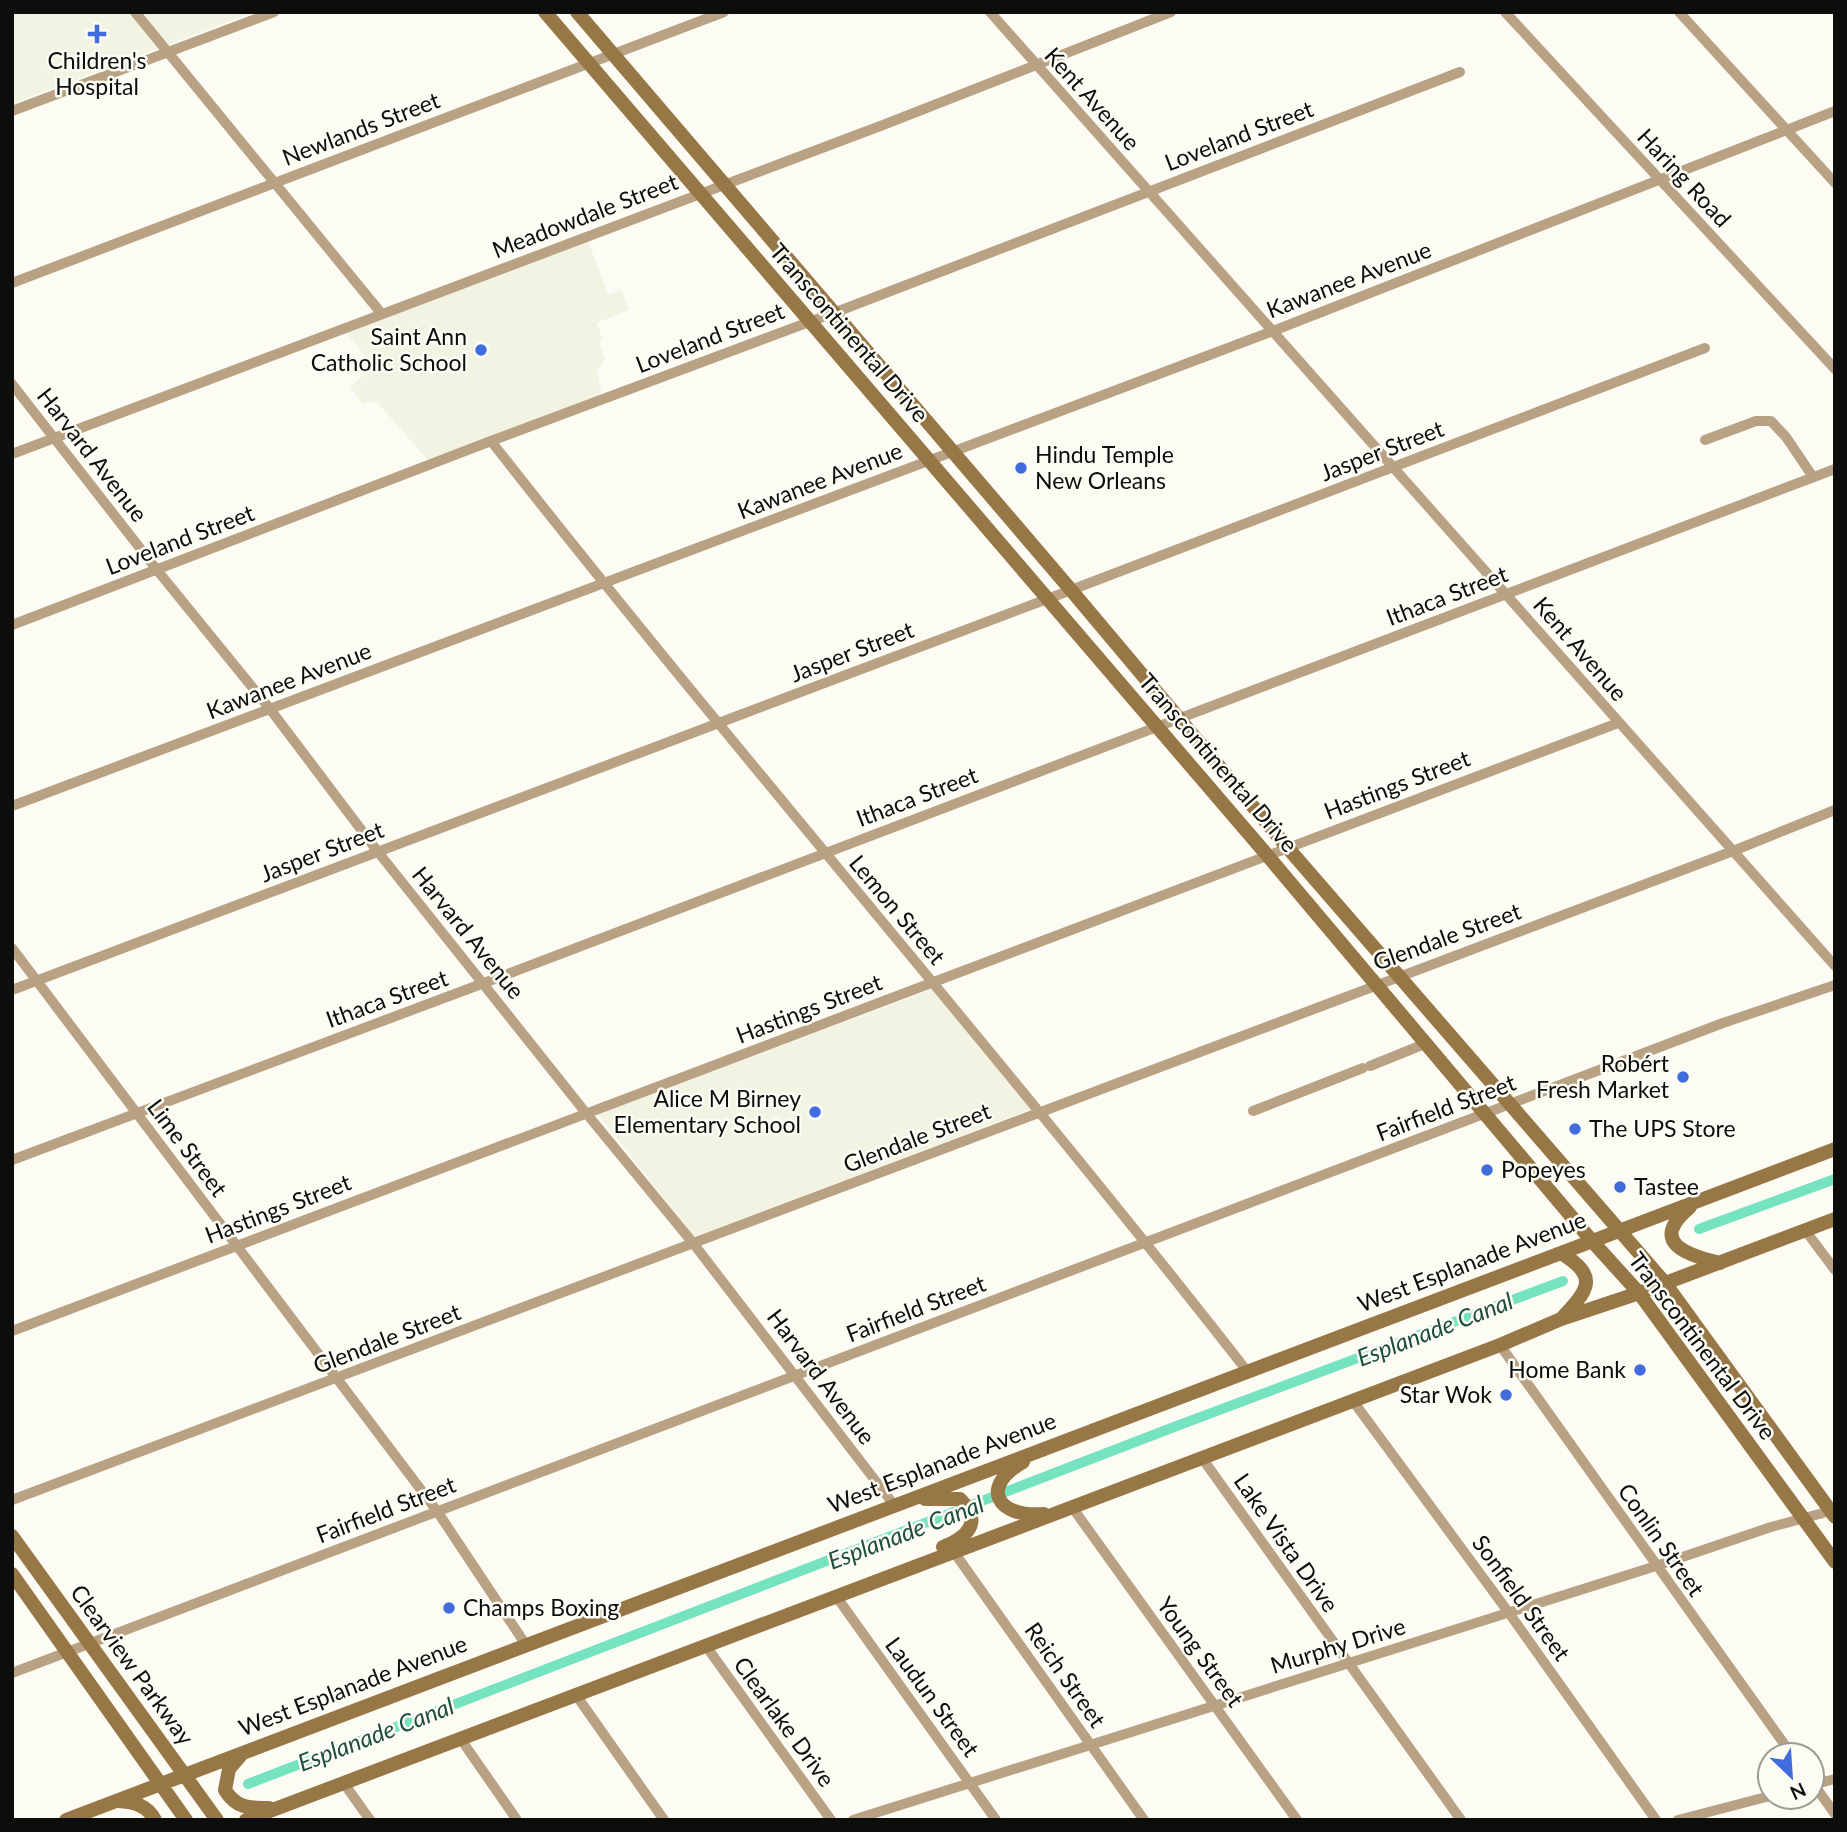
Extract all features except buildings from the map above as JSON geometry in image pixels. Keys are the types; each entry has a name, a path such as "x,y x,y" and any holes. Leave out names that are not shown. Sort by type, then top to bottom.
{"main road":[{"name":"Transcontinental Drive","path":"545,12 1639,1293 1835,1562"},
{"name":"Transcontinental Drive","path":"577,12 1287,847 1511,1104 1617,1231 1665,1283 1833,1513"},
{"path":"1513,1146 1525,1138 1541,1150 1551,1152"},
{"name":"West Esplanade Avenue","path":"65,1820 1835,1149"},
{"path":"1700,1200 1676,1219 1672,1233 1675,1243 1682,1251 1720,1263"},
{"path":"246,1820 1561,1320 1835,1219"},
{"path":"1561,1253 1581,1267 1587,1275 1586,1285 1579,1299 1561,1320"},
{"path":"1051,1446 1009,1470 999,1490 1004,1507 1012,1513 1029,1516 1056,1513"},
{"path":"867,1585 888,1569 959,1541 971,1524 968,1509 960,1499 947,1497 909,1500"},
{"name":"Clearview Parkway","path":"12,1536 217,1820"},
{"name":"Clearview Parkway","path":"12,1574 186,1820"},
{"path":"244,1752 229,1769 225,1790 231,1801 242,1806 278,1808"},
{"path":"117,1801 140,1805 149,1810 155,1820"}],"street":[{"path":"135,12 381,313"},
{"path":"12,111 274,12"},
{"name":"Newlands Street","path":"12,283 724,12"},
{"name":"Kent Avenue","path":"990,12 1835,966"},
{"name":"Meadowdale Street","path":"12,454 883,125 1171,12"},
{"name":"Haring Road","path":"1505,12 1835,369"},
{"path":"1679,12 1835,183"},
{"name":"Loveland Street","path":"12,625 1460,72"},
{"name":"Kawanee Avenue","path":"12,806 1273,331 1835,111"},
{"name":"Jasper Street","path":"12,990 1705,348"},
{"name":"Harvard Avenue","path":"12,384 270,709 378,852 796,1374 894,1506"},
{"path":"1705,440 1756,421 1771,421 1786,437 1814,477"},
{"name":"Lemon Street","path":"491,441 602,583 1040,1112 1247,1371"},
{"name":"Ithaca Street","path":"12,1160 1835,468"},
{"name":"Hastings Street","path":"12,1331 1618,723"},
{"name":"Glendale Street","path":"12,1500 1733,851 1835,810"},
{"name":"Lime Street","path":"12,948 437,1511 526,1645"},
{"name":"Fairfield Street","path":"12,1673 1723,1023 1835,985"},
{"path":"1253,1111 1427,1043"},
{"path":"1805,1230 1835,1270"},
{"name":"Conlin Street","path":"1500,1345 1782,1741"},
{"name":"Sonfield Street","path":"1353,1401 1509,1613 1656,1820"},
{"name":"Lake Vista Drive","path":"1202,1458 1461,1820"},
{"name":"Young Street","path":"1072,1507 1297,1820"},
{"name":"Murphy Drive","path":"853,1820 1802,1519 1833,1513"},
{"name":"Reich Street","path":"954,1552 1144,1820"},
{"name":"Laudun Street","path":"836,1596 996,1820"},
{"name":"Clearlake Drive","path":"706,1646 831,1820"},
{"path":"576,1695 664,1820"},
{"path":"460,1738 517,1820"},
{"path":"343,1782 370,1820"},
{"path":"1678,1820 1756,1800"}],"shaded area":[{"path":"12,12 254,12 12,104"},
{"name":"Saint Ann Catholic School","path":"588,241 608,294 621,290 629,310 597,323 603,340 599,342 605,359 597,372 602,394 428,460 376,401 363,404 350,387 374,366 346,333"},
{"name":"Alice M Birney Elementary School","path":"933,989 1032,1109 694,1237 598,1114"}],"waterway":[{"name":"Esplanade Canal","path":"1699,1229 1835,1179"},
{"name":"Esplanade Canal","path":"248,1784 1174,1427 1563,1281"}],"place":[{"name":"Children's Hospital","path":"97,34"},
{"name":"Saint Ann Catholic School","path":"481,350"},
{"name":"Hindu Temple New Orleans","path":"1021,468"},
{"name":"Robért Fresh Market","path":"1683,1077"},
{"name":"Alice M Birney Elementary School","path":"815,1112"},
{"name":"The UPS Store","path":"1575,1129"},
{"name":"Popeyes","path":"1487,1170"},
{"name":"Tastee","path":"1620,1187"},
{"name":"Home Bank","path":"1640,1370"},
{"name":"Star Wok","path":"1506,1395"},
{"name":"Champs Boxing","path":"449,1608"}]}
